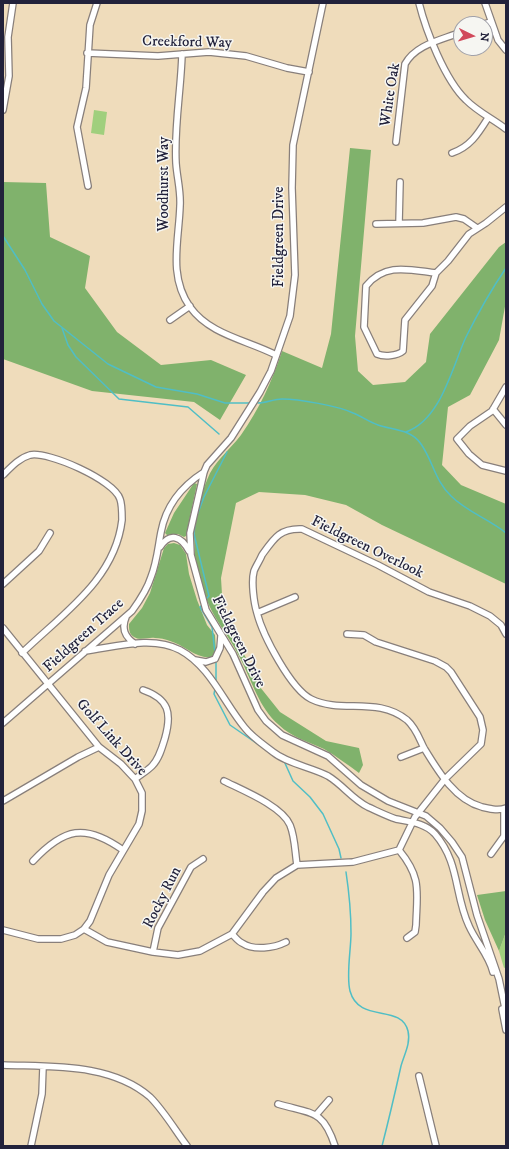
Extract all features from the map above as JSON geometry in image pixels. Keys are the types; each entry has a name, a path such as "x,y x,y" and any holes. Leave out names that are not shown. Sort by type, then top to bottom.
{"street":[{"path":"3,110 9,76 8,37 13,3"},
{"path":"88,186 76,127 86,88 90,25 97,3"},
{"name":"Fieldgreen Drive","path":"323,3 293,145 292,188 295,276 290,316 271,371 248,413 204,472 190,533 191,554 204,603 236,660 258,710 271,727 288,738 328,756 361,785 388,800 419,813 440,828 452,842 462,857 477,915 499,979 506,1012"},
{"path":"419,3 433,43 450,80 466,101 506,130"},
{"path":"485,3 489,16"},
{"path":"493,27 498,40 506,50"},
{"name":"White Oak","path":"396,142 405,64 408,58 421,47 453,35"},
{"name":"Creekford Way","path":"88,53 158,56 209,52 246,56 287,68 309,72"},
{"name":"Woodhurst Way","path":"182,54 176,163 180,206 176,259 177,277 190,306 206,322 218,330 258,345 276,354"},
{"path":"452,153 464,149 472,142 488,118"},
{"path":"399,223 400,182"},
{"path":"436,273 390,269 382,272 366,286 364,327 377,354 393,355 403,351 405,320 432,286 436,273 448,262 462,240 506,207"},
{"path":"376,224 430,222 456,217 464,219 477,228"},
{"path":"170,320 190,306"},
{"path":"506,387 493,409 470,426 457,439 469,454 482,465 506,471"},
{"path":"493,409 506,425"},
{"path":"3,475 18,460 39,454 58,460 95,477 114,490 120,498 122,520 114,548 106,568 94,586 22,653"},
{"name":"Fieldgreen Trace","path":"3,723 127,615 144,594 152,575 162,527 168,511 178,493 189,481 204,472"},
{"name":"Fieldgreen Overlook","path":"505,808 494,810 474,804 458,794 445,779 424,748 415,728 395,713 375,706 326,704 310,699 299,690 286,674 257,613 254,572 274,537 290,529 302,529 378,565 429,592 470,606 490,616 501,625 506,634"},
{"path":"3,584 39,551 50,533"},
{"path":"158,550 169,538 175,538 184,541 191,554"},
{"path":"257,613 295,597"},
{"path":"127,615 124,622 124,632 130,641 135,644"},
{"name":"Golf Link Drive","path":"4,632 99,747 121,764 135,779 142,793 142,811 139,824 102,889 90,921 84,929"},
{"path":"3,930 38,939 61,939 75,935 84,929 108,942 153,952 178,955 200,951 232,934 263,892 276,878 297,865 353,862 399,850 413,822 445,779 481,744 482,723 476,709 451,672 435,661 376,642 364,635 347,634"},
{"path":"191,658 206,662 215,659 220,648 221,635"},
{"path":"85,651 146,643 164,644 180,650 202,667 246,729 274,753 325,775 353,798 368,807 395,819 413,822 433,832 447,848 455,871 461,903 469,926 492,969 506,1030"},
{"path":"135,779 152,767 158,759 163,746 169,719 164,703 154,694 143,690"},
{"path":"3,801 78,757 99,747"},
{"path":"401,757 424,748"},
{"path":"224,781 271,806 282,815 290,825 297,865"},
{"path":"491,854 504,836 505,808"},
{"path":"33,861 46,848 68,834 80,832 92,833 110,841 123,850"},
{"path":"399,850 409,862 417,880 416,925 414,932 407,938"},
{"name":"Rocky Run","path":"153,952 158,928 191,867 203,860"},
{"path":"232,934 242,944 257,948 277,946 286,942"},
{"path":"3,1065 105,1073 120,1078 136,1086 158,1106 187,1146"},
{"path":"31,1146 42,1094 43,1067"},
{"path":"419,1076 436,1146"},
{"path":"316,1115 330,1100"},
{"path":"278,1104 316,1115 329,1130 335,1146"}],"green space":[{"path":"94,110 107,112 104,135 91,133"},
{"path":"350,148 371,150 355,336 358,371 373,385 405,382 426,362 430,334 499,247 506,242 506,301 499,340 470,395 448,407 442,465 461,485 506,504 506,584 382,525 346,505 305,495 259,492 236,503 221,578 223,611 260,687 280,712 326,741 359,748 363,765 359,773 324,749 289,733 266,711 256,694 236,651 208,603 198,573 194,542 197,511 201,495 210,473 241,435 254,415 274,374 282,351 322,368 331,334"},
{"path":"3,182 46,183 50,237 90,256 85,288 117,332 161,365 211,360 246,375 220,420 194,402 92,391 3,359"},
{"path":"194,483 197,484 186,536 184,537 178,534 167,535 165,533 174,513"},
{"path":"174,543 180,545 186,554 189,574 197,600 207,625 215,635 216,651 212,657 196,654 164,639 136,638 132,636 130,631 129,624 142,608 150,593 164,548 168,544"},
{"path":"506,891 506,932 499,951 485,920 477,895"},
{"path":"506,932 506,967 504,968 499,951"}],"waterway":[{"path":"3,236 25,270 42,304 54,321 108,364 156,387 197,394 225,403 250,403"},
{"path":"406,432 418,426 437,405 466,337 506,268"},
{"path":"62,328 68,345 76,357 119,399 188,407 219,434"},
{"path":"258,403 289,399 329,405 347,410 378,425 412,435 425,450 441,484 451,496 464,507 506,533"},
{"path":"196,518 204,497 227,452"},
{"path":"195,523 194,534 209,596 205,600"},
{"path":"202,605 200,607 212,627 215,653"},
{"path":"216,661 216,682"},
{"path":"215,689 214,694 230,725 259,745"},
{"path":"284,761 293,781 310,797 323,814 339,849 341,858"},
{"path":"346,872 351,925 349,970 350,991 355,1001 362,1007 370,1011 397,1018 404,1023 409,1035 382,1146"}]}
